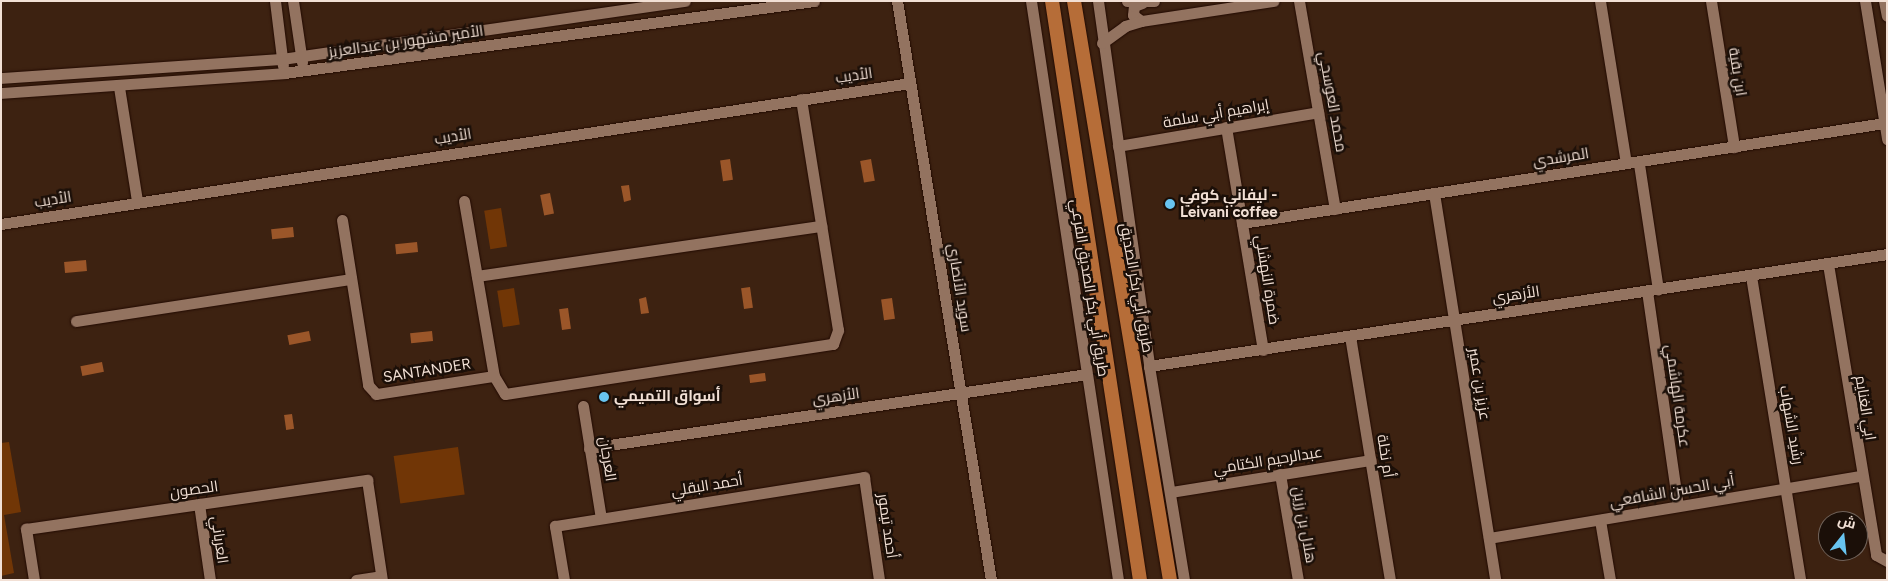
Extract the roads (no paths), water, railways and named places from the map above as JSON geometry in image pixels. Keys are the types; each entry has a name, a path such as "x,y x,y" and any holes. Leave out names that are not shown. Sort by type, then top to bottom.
{"main road":[{"path":"1052,1 1140,580"},
{"name":"طريق أبي بكر الصديق","path":"1074,1 1170,580"}],"street":[{"path":"275,1 284,73"},
{"path":"293,1 303,71"},
{"name":"الأمير مشهور بن عبدالعزيز","path":"1,78 282,59 685,1"},
{"name":"الأمير مشهور بن عبدالعزيز","path":"1,92 119,87 303,71 814,1"},
{"name":"سويد الأنصاري","path":"897,1 991,580"},
{"path":"1098,1 1102,42 1150,366 1184,580"},
{"path":"1127,1 1148,2"},
{"path":"1102,42 1125,26 1141,21 1274,1"},
{"name":"محمد العوسجي","path":"1299,1 1335,209"},
{"path":"1600,1 1626,163"},
{"name":"ابن بقية","path":"1711,1 1734,147"},
{"path":"1865,1 1887,139"},
{"path":"1884,1 1887,16"},
{"path":"1141,21 1133,15 1134,6 1148,2"},
{"name":"طريق أبي بكر الصديق الفرعي","path":"1030,3 1118,580"},
{"name":"الأديب","path":"1,224 138,201 910,83"},
{"path":"119,87 138,201"},
{"path":"464,201 494,376 504,394 833,344 838,330 801,99"},
{"name":"إبراهيم أبي سلمة","path":"1118,146 1318,112"},
{"name":"المرشدي","path":"1242,223 1626,163 1639,164 1884,123"},
{"name":"ضمرة النهشلي","path":"1226,127 1263,350"},
{"name":"عكرمة الهاشمي","path":"1639,164 1678,506"},
{"name":"عزيز بن عمير","path":"1434,193 1495,580"},
{"path":"76,321 351,279 342,220"},
{"path":"477,276 820,226"},
{"name":"الأزهري","path":"1150,366 1887,254"},
{"name":"ابي الغنايم","path":"1828,264 1861,476 1876,556 1887,561"},
{"name":"رشيد الشهاب","path":"1751,276 1800,580"},
{"name":"SANTANDER","path":"351,279 368,386 376,394 494,376"},
{"name":"أم نخلة","path":"1350,336 1390,580"},
{"name":"الأزهري","path":"590,448 1087,374"},
{"name":"العرجان","path":"583,406 600,518"},
{"name":"عبدالرحيم الكتامي","path":"1171,492 1370,460"},
{"name":"هلال بن رزين","path":"1280,474 1298,580"},
{"name":"أبي الحسن الشافعي","path":"1489,538 1861,476"},
{"name":"أحمد البقلي","path":"564,580 555,526 864,477"},
{"name":"أحمد تيمور","path":"864,477 879,580"},
{"name":"الحصون","path":"34,580 26,529 367,480 381,578"},
{"name":"العرباني","path":"199,504 210,580"},
{"path":"1600,520 1610,580"},
{"path":"356,580 381,578"}],"place":[{"name":"ليفاني كوفي - Leivani coffee","path":"1170,204"},
{"name":"أسواق التميمي","path":"604,397"}]}
